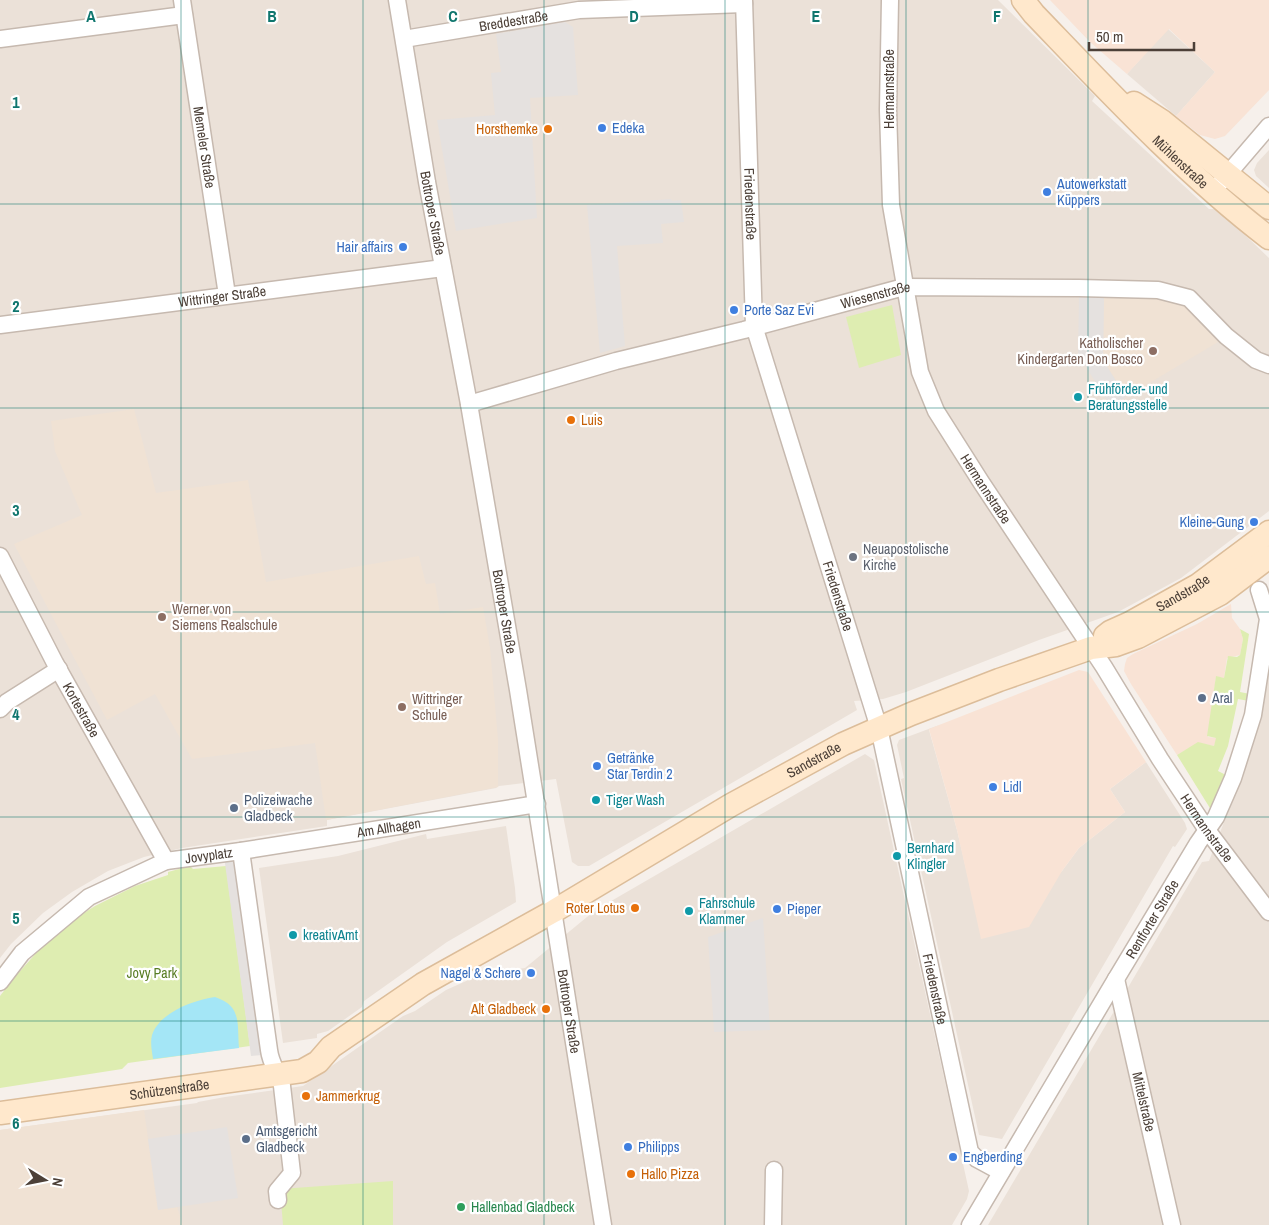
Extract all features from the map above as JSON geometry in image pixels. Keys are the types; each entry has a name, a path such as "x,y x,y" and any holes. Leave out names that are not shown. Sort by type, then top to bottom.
{"main road":[{"name":"Mühlenstraße","path":"1023,0 1034,14 1154,138 1269,238"},
{"name":"Mühlenstraße","path":"1098,79 1162,122 1269,208"},
{"name":"Sandstraße","path":"1091,648 1110,632 1198,585 1269,532"},
{"name":"Sandstraße","path":"554,911 731,805 843,744 878,728 999,680 1091,648 1116,645 1138,636 1220,594 1269,557"},
{"name":"Schützenstraße","path":"0,1101 275,1069 302,1071 318,1062 331,1047 423,984 554,911"},
{"name":"Schützenstraße","path":"0,1113 275,1069"}],"street":[{"name":"Bottroper Straße","path":"397,0 443,268 469,404 554,911 603,1225"},
{"name":"Hermannstraße","path":"890,0 888,110 891,205 920,372 936,412 1091,648 1207,830 1269,912"},
{"name":"Breddestraße","path":"404,39 578,5 744,2"},
{"name":"Friedenstraße","path":"744,2 754,326 878,728 970,1152 977,1159 1001,1172"},
{"path":"0,39 183,8"},
{"name":"Memeler Straße","path":"183,8 227,295"},
{"path":"1213,191 1269,126"},
{"name":"Wittringer Straße","path":"0,325 443,268"},
{"name":"Wiesenstraße","path":"469,404 616,362 904,287 1158,290 1189,298 1226,336 1256,360 1269,366"},
{"name":"Kortestraße","path":"0,556 58,668 166,861"},
{"name":"Rentforter Straße","path":"970,1225 1116,979 1216,817 1233,778 1253,715 1268,618 1259,590"},
{"path":"0,709 7,702 58,668"},
{"name":"Am Allhagen","path":"241,851 536,804"},
{"name":"Jovyplatz","path":"0,982 22,953 89,897 166,861 241,851 292,1173 277,1191 278,1200"},
{"name":"Mittelstraße","path":"1116,979 1172,1225"},
{"path":"773,1225 774,1170"}],"shaded area":[{"path":"0,0 998,0 1095,96 1092,101 1209,209 1217,209 1221,212 1269,258 1269,511 1181,578 1118,612 1039,640 906,692 883,699 854,701 857,710 589,866 578,866 572,862 556,779 499,786 327,820 327,826 182,848 144,857 108,871 72,892 43,913 11,944 0,958"},
{"path":"1050,0 1269,0 1269,90 1225,136 1215,139 1200,135 1176,116 1215,72 1169,29 1127,74 1090,42"},
{"path":"565,22 573,27 578,95 530,98 537,218 456,231 437,120 495,115 491,73 501,72 496,34"},
{"path":"1168,29 1215,72 1176,116 1127,74"},
{"path":"1269,150 1269,188 1256,176 1254,170 1257,163"},
{"path":"671,199 672,201 681,200 684,222 661,224 663,243 617,246 625,346 600,353 587,205"},
{"path":"1079,297 1104,298 1103,360 1126,397 1111,407 1078,354"},
{"name":"Katholischer Kindergarten Don Bosco","path":"1104,298 1161,298 1184,304 1218,342 1126,397 1103,360"},
{"path":"134,409 156,493 248,480 266,582 419,556 426,584 435,583 440,614 483,607 490,648 498,740 498,787 326,820 315,743 192,759 155,694 107,720 14,544 82,515 55,451 51,421"},
{"path":"1231,604 1232,618 1240,629 1243,639 1240,655 1227,658 1224,678 1216,677 1208,737 1217,738 1214,746 1198,743 1177,755 1124,671 1127,658 1197,624"},
{"path":"1269,645 1269,1225 988,1225 1202,862 1209,861 1243,773"},
{"path":"1079,670 1088,672 1146,762 1110,789 1125,812 1079,848 1062,871 1029,927 981,939 957,830 929,729"},
{"path":"942,724 929,730 957,830 982,938 1062,871 1079,848 1125,812 1110,789 1146,762 1187,829 1175,847 1173,846 1002,1139 979,1135 901,779 904,778 897,745 899,740"},
{"path":"865,754 874,760 969,1191 967,1199 952,1225 0,1225 0,1130 197,1103 303,1086 403,1016 415,1011 446,990 482,974 525,968 587,917 606,904"},
{"path":"506,826 516,902 447,942 364,1001 362,1007 328,1031 317,1034 317,1038 283,1043 259,868 338,856 426,834 427,839"},
{"path":"236,855 262,1055 251,1056 224,856"},
{"path":"763,918 770,1030 714,1032 708,937"},
{"path":"144,1110 158,1210 177,1207 183,1225 0,1225 0,1130"},
{"path":"227,1127 238,1198 158,1210 148,1139"}],"green space":[{"path":"892,305 901,355 859,368 846,317"},
{"path":"1240,629 1249,634 1240,692 1250,694 1249,701 1238,699 1228,746 1218,771 1228,776 1213,813 1177,755 1198,742 1214,746 1216,738 1207,736 1216,676 1224,678 1228,656 1237,657 1240,655 1243,639"},
{"name":"Jovy Park","path":"190,866 193,869 226,866 250,1046 128,1063 122,1069 0,1088 0,996 13,979 46,942 73,920 95,906 135,886 168,875 168,872"},
{"path":"393,1181 393,1225 283,1225 280,1189"}],"water":[{"path":"215,997 230,1005 234,1010 238,1023 239,1048 153,1059 152,1035 162,1020 188,1004"}],"place":[{"name":"Edeka","path":"602,128"},
{"name":"Horsthemke","path":"548,129"},
{"name":"Autowerkstatt Küppers","path":"1047,192"},
{"name":"Hair affairs","path":"403,247"},
{"name":"Porte Saz Evi","path":"734,310"},
{"name":"Katholischer Kindergarten Don Bosco","path":"1153,351"},
{"name":"Frühförder- und Beratungsstelle","path":"1078,397"},
{"name":"Luis","path":"571,420"},
{"name":"Kleine-Gung","path":"1254,522"},
{"name":"Neuapostolische Kirche","path":"853,557"},
{"name":"Werner von Siemens Realschule","path":"162,617"},
{"name":"Aral","path":"1202,698"},
{"name":"Wittringer Schule","path":"402,707"},
{"name":"Getränke Star Terdin 2","path":"597,766"},
{"name":"Lidl","path":"993,787"},
{"name":"Tiger Wash","path":"596,800"},
{"name":"Polizeiwache Gladbeck","path":"234,808"},
{"name":"Bernhard Klingler","path":"897,856"},
{"name":"Roter Lotus","path":"635,908"},
{"name":"Pieper","path":"777,909"},
{"name":"Fahrschule Klammer","path":"689,911"},
{"name":"kreativAmt","path":"293,935"},
{"name":"Nagel & Schere","path":"531,973"},
{"name":"Alt Gladbeck","path":"546,1009"},
{"name":"Jammerkrug","path":"306,1096"},
{"name":"Amtsgericht Gladbeck","path":"246,1139"},
{"name":"Philipps","path":"628,1147"},
{"name":"Engberding","path":"953,1157"},
{"name":"Hallo Pizza","path":"631,1174"},
{"name":"Hallenbad Gladbeck","path":"461,1207"}]}
